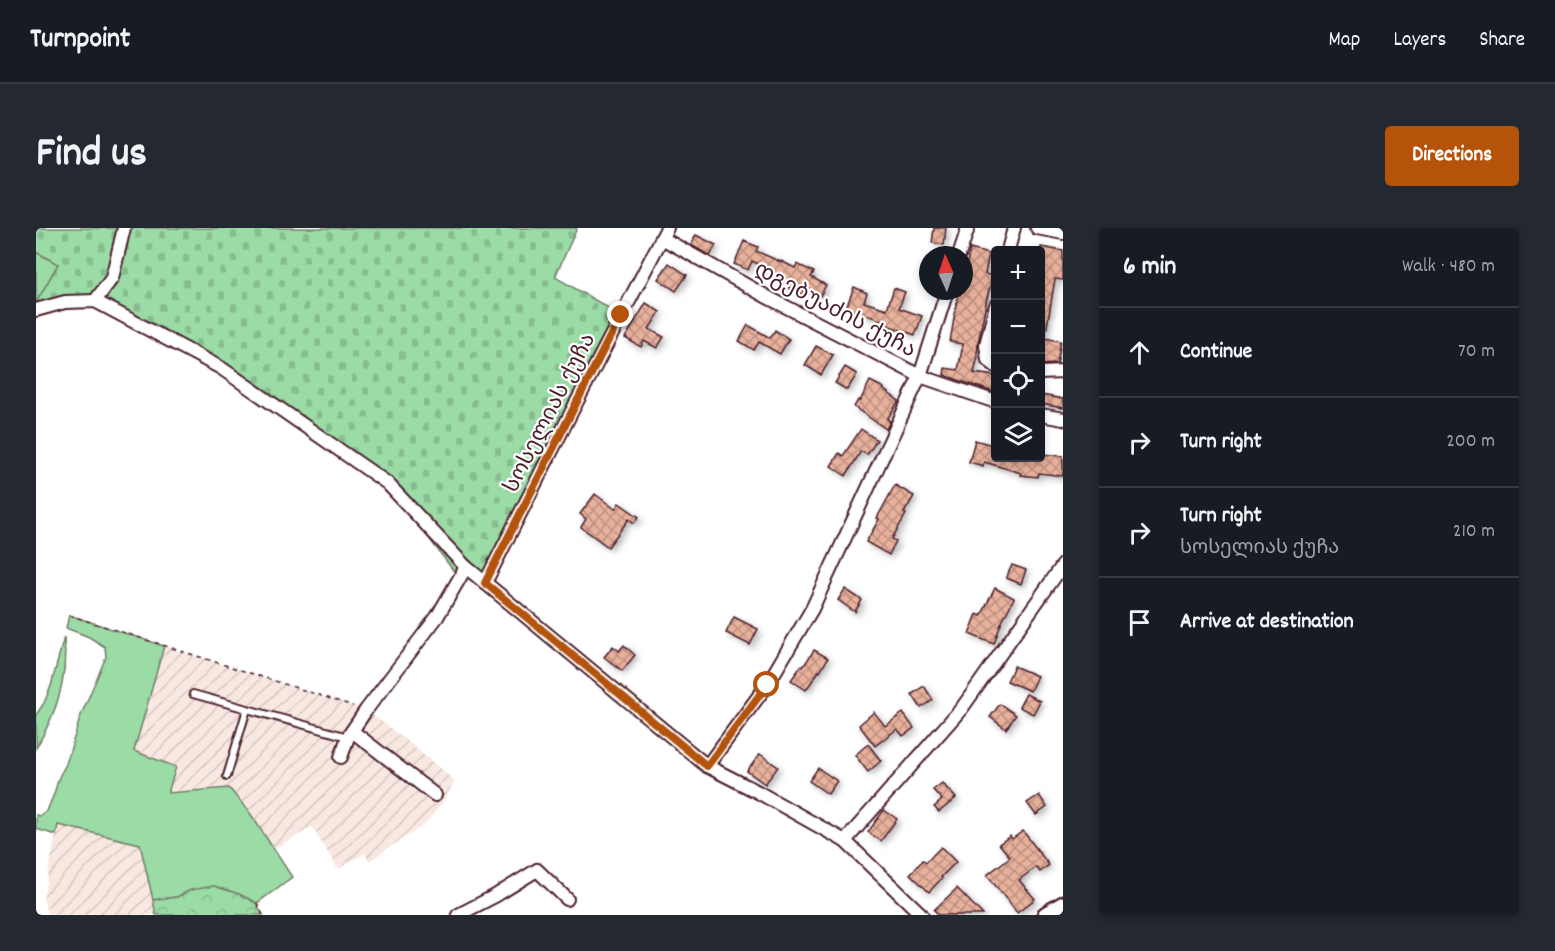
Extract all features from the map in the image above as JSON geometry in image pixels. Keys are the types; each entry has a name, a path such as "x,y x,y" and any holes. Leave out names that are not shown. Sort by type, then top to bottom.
{"main road":[{"path":"1046,915 1063,905"}],"street":[{"path":"95,301 112,278 124,228"},
{"path":"962,246 968,228"},
{"path":"1009,246 1014,228"},
{"path":"1037,228 1063,233"},
{"name":"დგებუაძის ქუჩა","path":"665,233 769,298 920,376 991,400"},
{"name":"სოსელიას ქუჩა","path":"485,583 615,326 665,233"},
{"path":"707,766 767,685 812,609 920,376 944,300"},
{"path":"36,310 65,302 95,301 221,368 387,483 466,567 707,766 845,841 922,915"},
{"path":"991,325 986,345 988,360 991,362"},
{"path":"1045,373 1063,372"},
{"path":"1045,416 1063,419"},
{"path":"845,841 962,708 1063,565"},
{"path":"341,757 350,734 436,617 466,567"},
{"path":"350,734 435,795"},
{"path":"458,915 495,896 537,870 567,899"}],"lane":[{"path":"193,694 350,734"},
{"path":"227,776 247,709"}],"path":[{"path":"69,615 366,710"},
{"path":"256,903 263,915"}],"shaded area":[{"path":"164,646 366,710 455,781 442,803 425,824 369,861 365,853 338,869 312,827 274,849 250,813 167,793 134,751"},
{"path":"58,824 140,844 156,915 48,915 43,899"}],"green space":[{"path":"36,228 577,228 555,277 621,315 485,583 456,574 387,483 221,368 95,301 36,310 36,303 58,264 36,252"},
{"path":"36,252 58,264 36,303"},
{"path":"69,615 164,646 134,751 176,767 168,793 229,788 250,813 292,877 257,903 239,894 191,890 177,897 153,900 140,844 58,825 56,835 36,829 36,815 40,816 47,811 66,764 81,715 106,657 105,647 89,637 66,628"},
{"path":"64,637 64,667 59,695 50,721 36,748 36,715 51,686"},
{"path":"214,886 239,894 256,903 263,915 156,915 153,900 177,897 191,890"}],"building":[{"path":"934,228 946,228 944,245 932,243"},
{"path":"696,235 716,245 710,256 691,245"},
{"path":"744,241 758,247 756,251 795,268 797,264 814,272 811,277 826,285 820,296 806,287 802,295 770,277 773,271 752,261 748,270 734,264"},
{"path":"1045,248 1063,251 1063,280 1055,279 1045,338"},
{"path":"973,250 989,254 985,274 991,276 991,283 974,373 991,375 991,391 944,375 945,368 958,370 963,344 950,342 957,300 973,300"},
{"path":"669,263 687,275 676,291 658,279"},
{"path":"854,287 867,293 864,302 887,309 894,288 905,292 899,308 922,316 915,335 846,308"},
{"path":"646,303 660,312 649,329 664,337 657,348 644,341 641,347 625,338"},
{"path":"748,325 770,338 775,330 789,339 780,354 759,342 754,350 739,341"},
{"path":"1045,338 1061,341 1057,364 1045,365"},
{"path":"816,346 833,355 821,375 805,365"},
{"path":"845,367 857,374 847,390 835,383"},
{"path":"870,381 884,388 899,401 887,419 890,421 886,429 854,407 858,400 860,401"},
{"path":"1045,396 1063,399 1063,408 1045,405"},
{"path":"861,429 877,440 867,455 861,451 846,476 831,466 839,453 843,456"},
{"path":"975,440 991,445 991,462 1045,462 1045,454 1063,456 1063,476 1039,473 1038,477 1020,475 1021,473 984,462 983,466 969,462"},
{"path":"895,485 914,496 892,539 896,541 889,555 866,542"},
{"path":"595,494 615,509 619,503 639,517 634,523 629,519 608,547 581,527 586,519 580,514"},
{"path":"1012,565 1026,570 1021,584 1006,578"},
{"path":"995,588 1014,598 994,644 969,634 977,614 981,616"},
{"path":"845,589 862,600 855,612 838,600"},
{"path":"734,617 758,629 750,645 726,633"},
{"path":"624,645 635,655 622,671 604,657 613,646 619,651"},
{"path":"814,650 828,658 806,690 791,680"},
{"path":"1014,666 1037,676 1030,691 1007,681"},
{"path":"924,686 933,700 921,708 912,694"},
{"path":"1026,694 1040,701 1033,714 1019,707"},
{"path":"1000,704 1016,715 1006,729 990,717"},
{"path":"874,712 885,726 903,713 914,728 903,736 897,729 875,746 859,725"},
{"path":"868,744 881,761 868,772 855,755"},
{"path":"760,754 778,767 765,784 747,771"},
{"path":"818,768 837,781 828,794 809,781"},
{"path":"942,783 956,798 939,812 934,807 942,800 933,790"},
{"path":"1039,795 1047,807 1036,815 1027,803"},
{"path":"884,810 897,819 881,841 868,832"},
{"path":"1023,831 1049,865 1040,872 1036,867 1019,880 1035,899 1017,913 987,875 1010,857 999,844"},
{"path":"941,847 956,862 929,892 910,874 923,860 926,862"},
{"path":"957,888 983,915 939,915 934,910"}],"route":[{"path":"621,315 485,583 707,766 767,685"}]}
